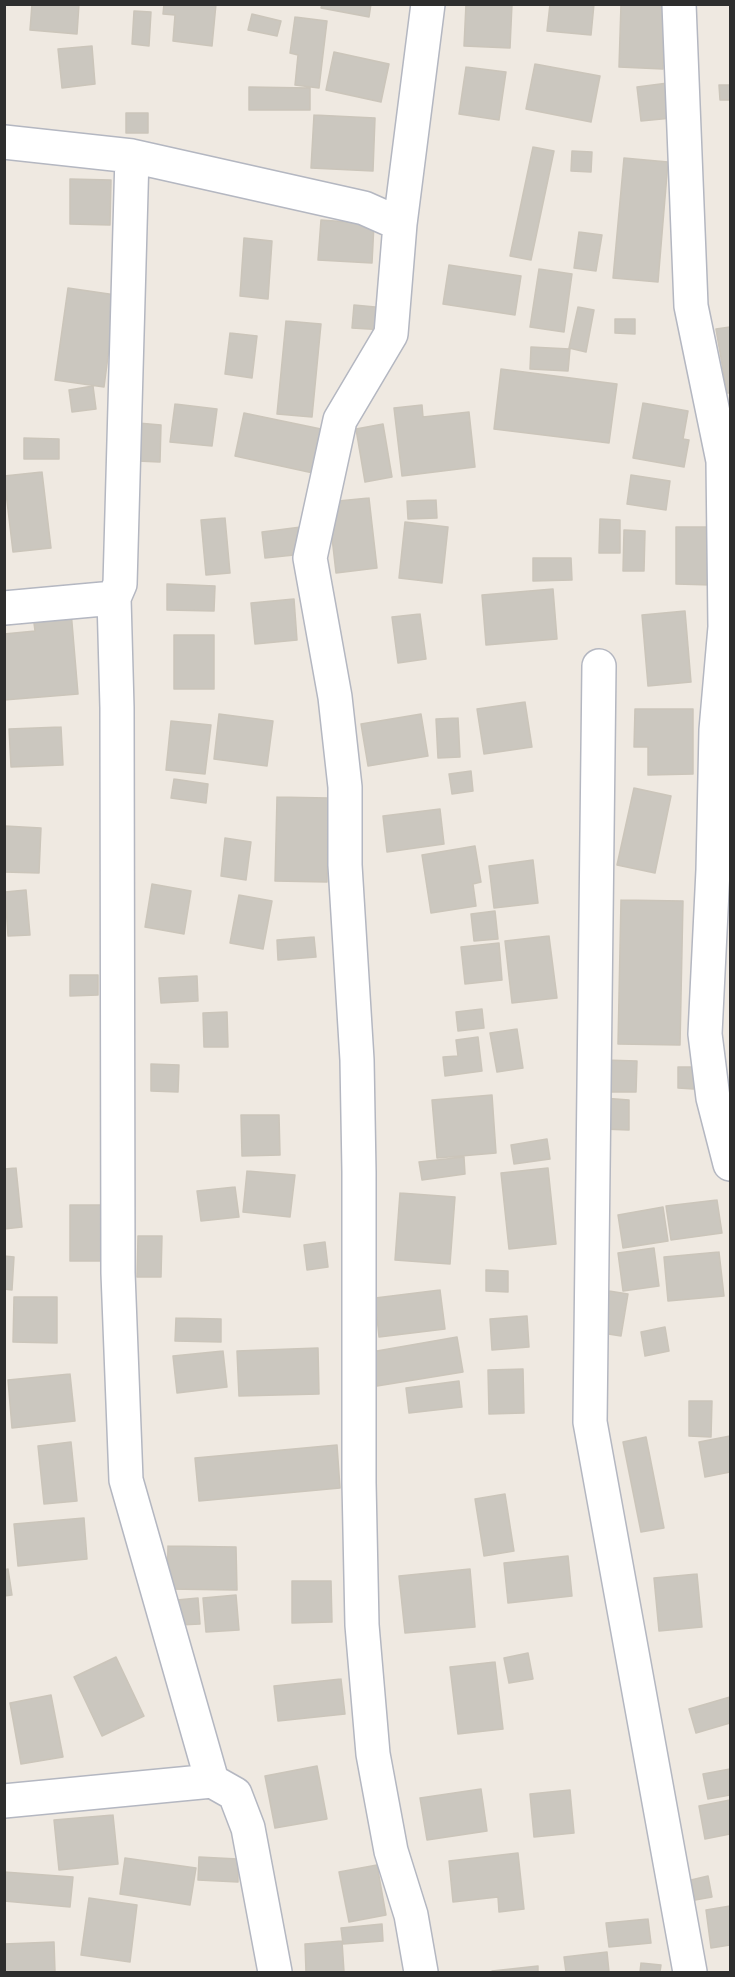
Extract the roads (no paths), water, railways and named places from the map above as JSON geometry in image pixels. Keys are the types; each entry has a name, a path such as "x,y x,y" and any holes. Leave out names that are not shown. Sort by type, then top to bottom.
{"street":[{"path":"421,1972 411,1915 391,1851 373,1754 362,1625 358,1483 357,1060 345,865 345,787 335,697 310,558 340,420 391,334 400,224 428,4"},
{"path":"679,4 691,306 723,461 725,627 716,730 713,870 705,1034 713,1098 730,1164"},
{"path":"4,142 132,156 364,208 400,224"},
{"path":"132,156 120,584 114,598 117,708 118,1273 126,1480 212,1781"},
{"path":"4,608 114,598"},
{"path":"599,666 590,1422 690,1972"},
{"path":"4,1801 212,1781 235,1794 248,1828 275,1972"}]}
